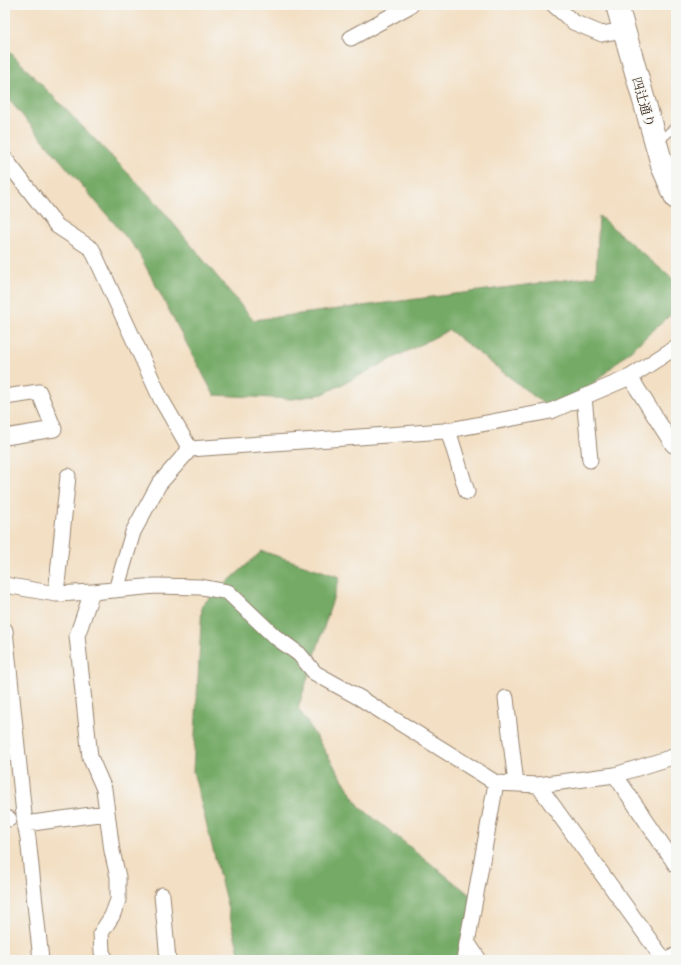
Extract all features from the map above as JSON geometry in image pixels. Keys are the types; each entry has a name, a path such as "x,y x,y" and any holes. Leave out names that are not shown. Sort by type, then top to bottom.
{"street":[{"path":"351,38 411,5"},
{"path":"554,5 572,22 602,34 623,30"},
{"name":"四辻通り","path":"617,5 663,168 676,198"},
{"path":"5,159 57,226 92,249 160,399 190,449"},
{"path":"116,590 133,532 159,484 190,449 448,430 551,411 630,377 676,347"},
{"path":"630,377 673,445"},
{"path":"5,397 39,392 54,429 5,437"},
{"path":"584,397 590,460"},
{"path":"448,430 467,492"},
{"path":"56,594 68,476"},
{"path":"5,585 56,594 155,586 201,587 228,592 274,636 299,654 315,673 360,698 496,783 538,785 615,775 676,756"},
{"path":"92,592 77,636 90,756 104,790 112,851 118,877 118,900 112,916 101,932 102,952 106,960"},
{"path":"5,630 41,960"},
{"path":"506,698 516,784"},
{"path":"615,775 676,865"},
{"path":"464,960 496,783"},
{"path":"538,785 664,960"},
{"path":"25,824 106,813"},
{"path":"162,895 168,960"},
{"path":"467,942 479,960"},
{"path":"669,960 676,955"}],"lane":[{"path":"656,144 676,126"}],"green space":[{"path":"5,47 154,200 253,320 596,276 599,216 676,282 676,310 558,415 449,330 323,394 292,399 214,395 137,250 10,101"},
{"path":"262,551 340,577 298,708 360,807 475,899 456,960 241,960 193,771 202,605"}]}
